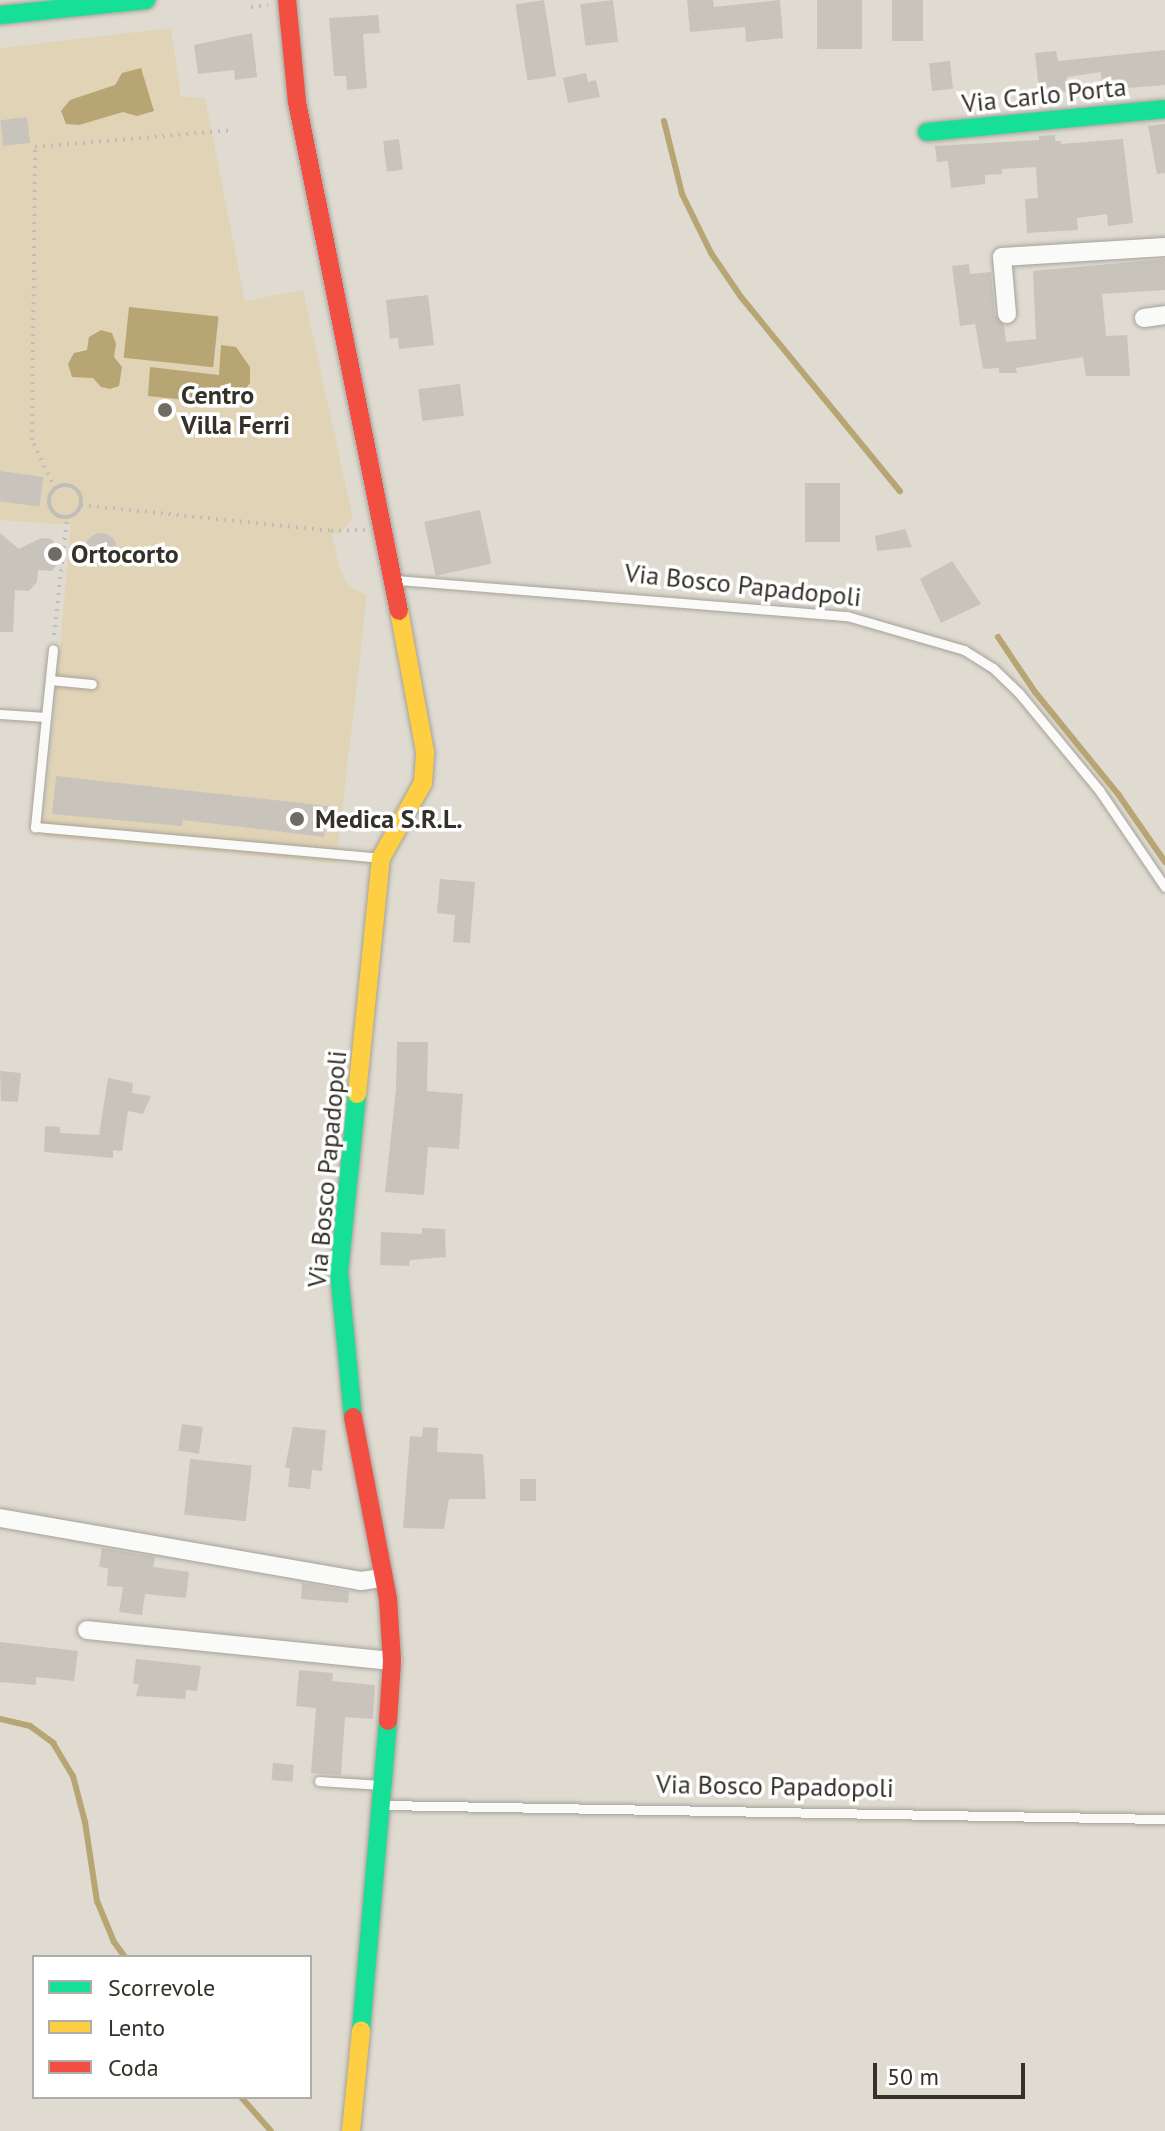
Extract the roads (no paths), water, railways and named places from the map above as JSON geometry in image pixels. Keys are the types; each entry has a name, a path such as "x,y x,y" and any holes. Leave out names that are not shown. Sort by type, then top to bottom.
{"street":[{"path":"0,15 146,0"},
{"name":"Via Bosco Papadopoli","path":"287,0 297,102 384,530 425,752 423,783 381,858 339,1272 351,1409 388,1599 392,1661 384,1795 351,2131"},
{"name":"Via Carlo Porta","path":"927,132 1165,109"},
{"path":"1007,314 1002,257 1165,247"},
{"path":"1144,318 1165,315"},
{"path":"0,1518 361,1581 383,1578"},
{"path":"87,1630 392,1661"}],"lane":[{"name":"Via Bosco Papadopoli","path":"393,580 847,616 964,650 993,668 1019,693 1099,790 1165,887"},
{"path":"53,649 35,827 381,858"},
{"path":"50,680 92,684"},
{"path":"0,714 46,717"},
{"path":"319,1781 384,1795"},
{"name":"Via Bosco Papadopoli","path":"384,1795 1165,1819"}],"waterway":[{"path":"664,121 682,194 711,253 741,297 900,491"},
{"path":"998,637 1035,692 1118,794 1165,862"},
{"path":"0,1719 30,1726 53,1743 73,1776 85,1822 97,1901 114,1942 124,1955"},
{"path":"243,2099 271,2131"}],"place":[{"name":"Centro Villa Ferri","path":"165,410"},
{"name":"Ortocorto","path":"55,554"},
{"name":"Medica S.R.L.","path":"297,819"}]}
